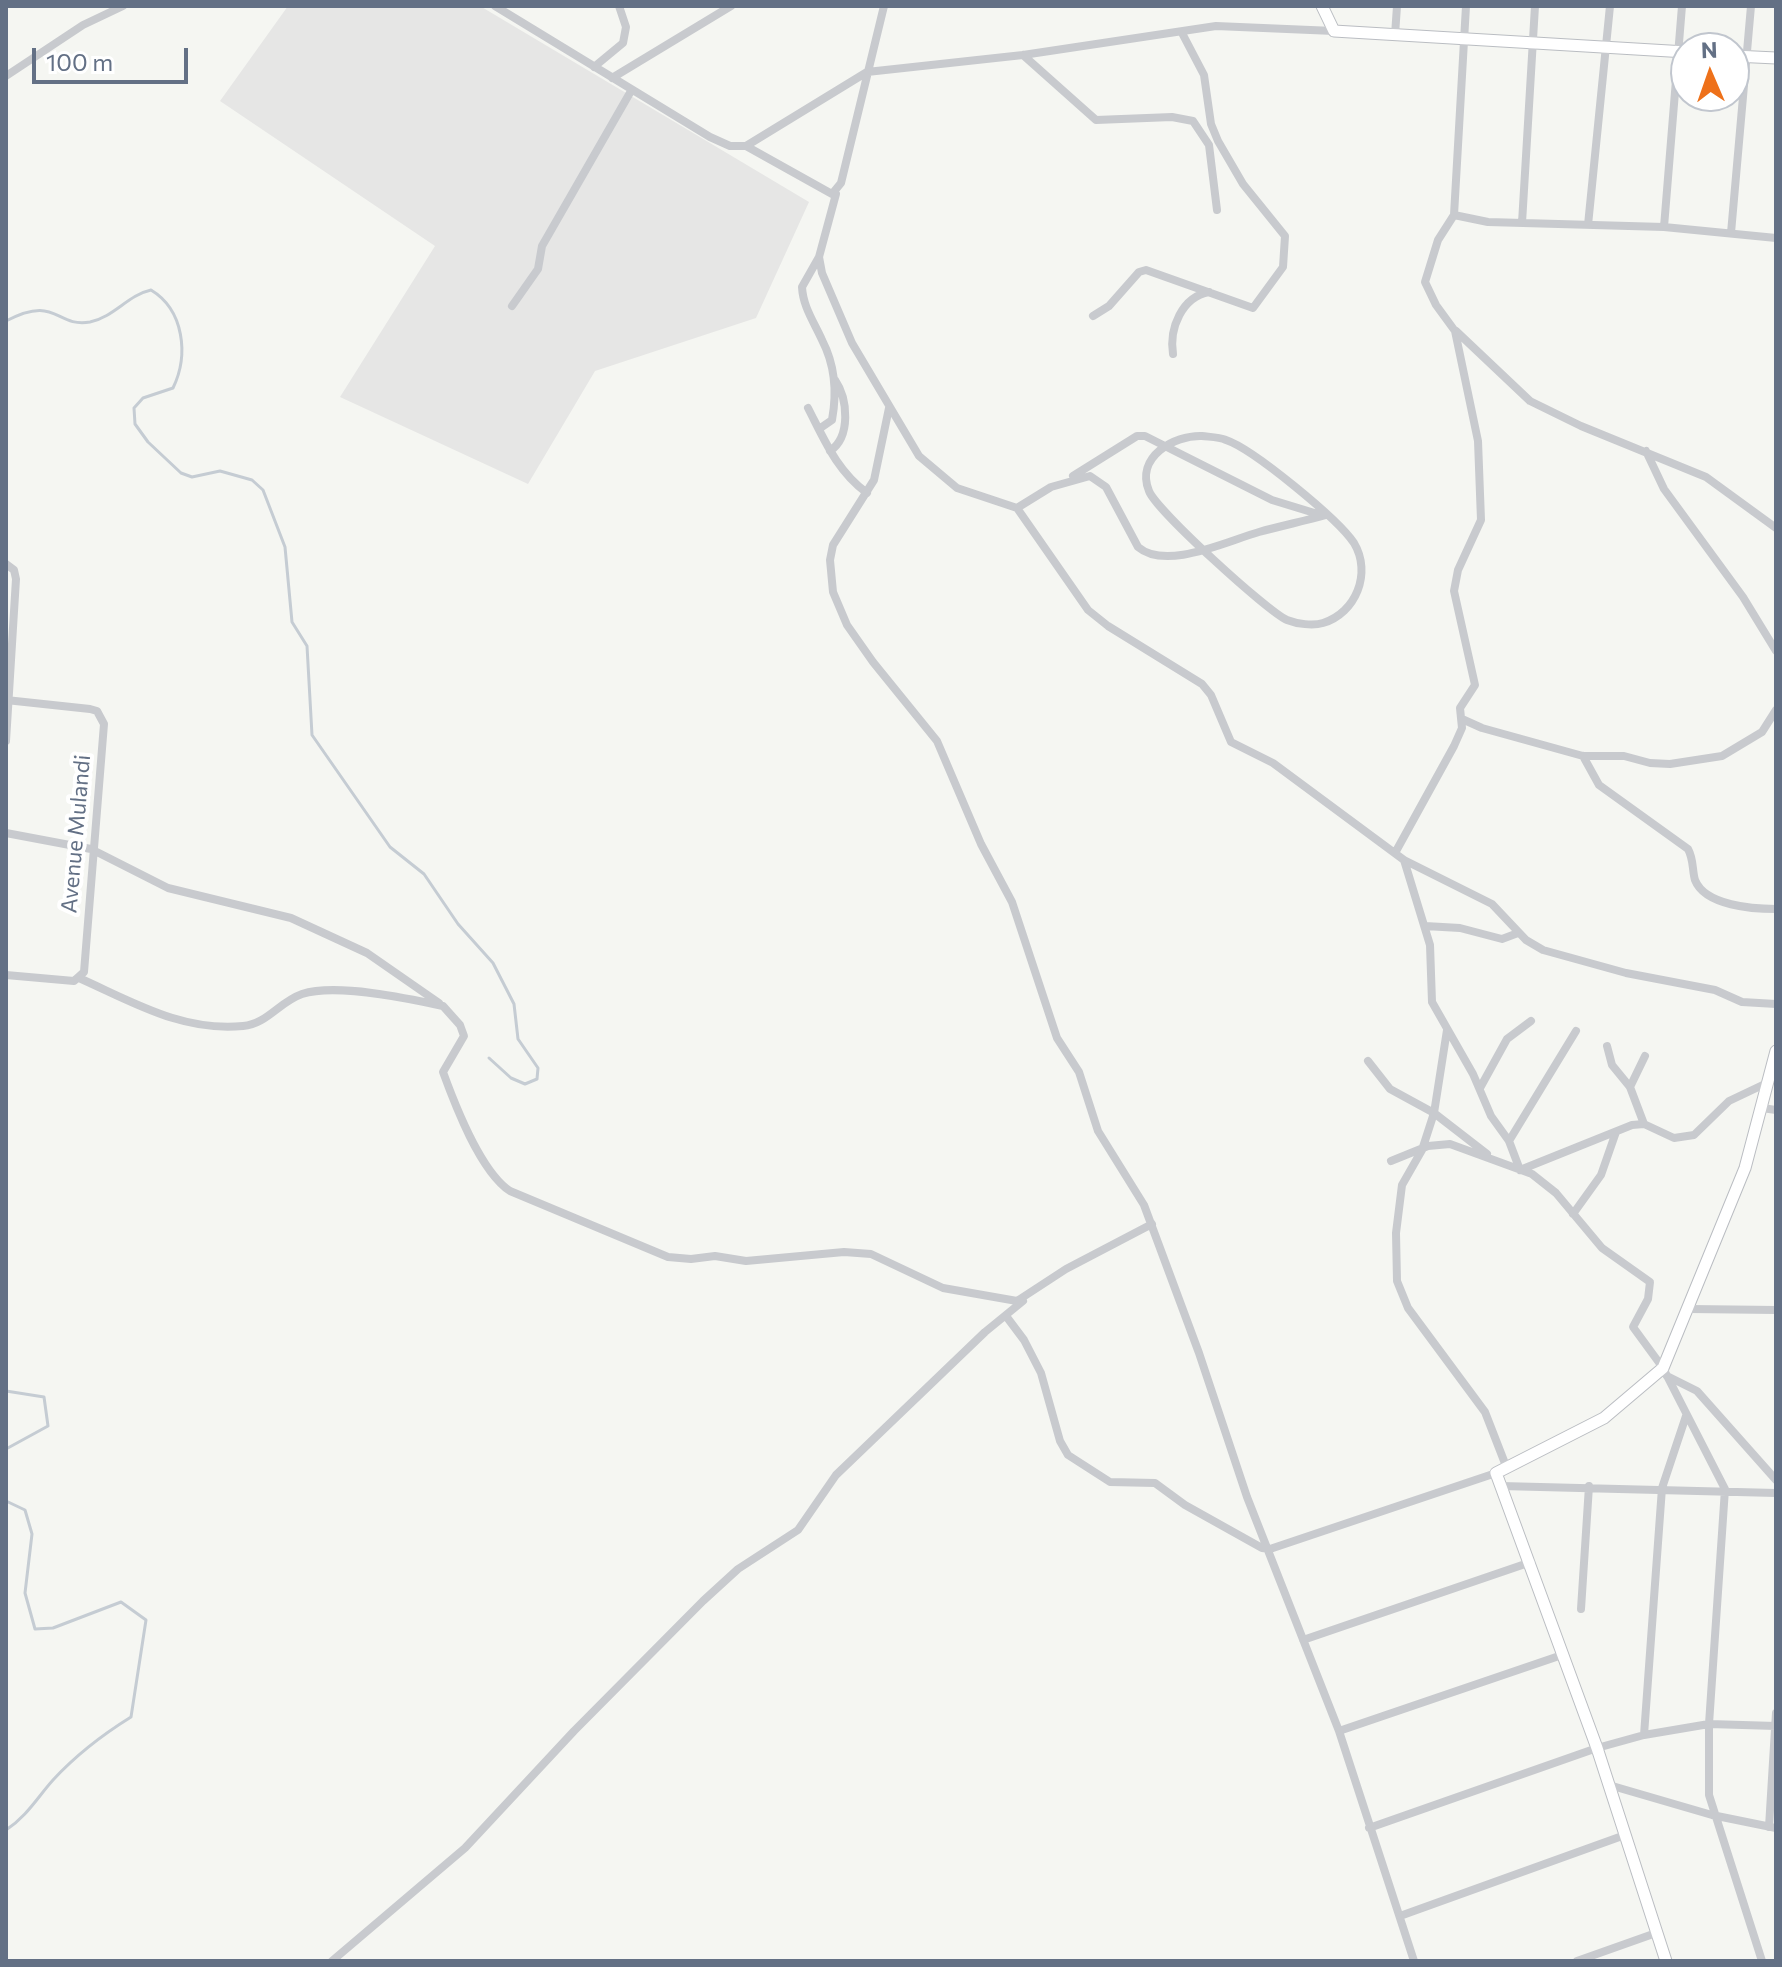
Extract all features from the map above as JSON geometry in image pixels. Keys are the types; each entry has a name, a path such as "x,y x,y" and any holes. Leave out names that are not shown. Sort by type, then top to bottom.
{"street":[{"path":"6,76 83,25 123,6"},
{"path":"495,6 710,137 730,146 746,146 820,191 836,194"},
{"path":"594,67 623,43 626,27 619,6"},
{"path":"612,78 731,6"},
{"path":"819,429 832,420 834,380 828,352 802,294 805,281 819,257 884,6"},
{"path":"1322,6 1334,31"},
{"path":"1395,35 1397,6"},
{"path":"1466,6 1454,215 1438,240 1425,282 1436,305 1455,331 1530,401 1581,426 1706,477 1776,528"},
{"path":"1522,223 1535,6"},
{"path":"1588,225 1610,6"},
{"path":"1682,6 1682,32"},
{"path":"1749,32 1751,6"},
{"path":"746,146 867,72 1023,55 1230,25 1285,31 1334,31 1670,51"},
{"path":"1093,316 1109,306 1143,270 1158,271 1240,306 1256,306 1283,267 1286,244 1281,230 1243,184 1218,141 1211,124 1204,75 1182,33"},
{"path":"1023,55 1096,120 1172,117 1193,121 1209,145 1217,210"},
{"path":"1750,57 1776,58"},
{"path":"512,306 538,269 542,246 631,91"},
{"path":"1664,227 1676,112"},
{"path":"1731,233 1742,112"},
{"path":"1454,215 1488,222 1664,227 1776,238"},
{"path":"819,257 831,299 889,408 930,469 967,493 998,499 1017,508 1088,610 1108,626 1202,684 1211,695 1231,742 1273,763 1404,860 1492,904 1518,933 1543,950 1604,968 1715,990 1742,1002 1776,1004"},
{"path":"1173,354 1171,336 1181,312 1191,300 1209,292"},
{"path":"1395,853 1454,746 1462,728 1460,708 1472,693 1474,678 1454,591 1458,570 1481,520 1482,495 1473,403 1455,331"},
{"path":"830,451 840,444 844,436 842,395 834,380"},
{"path":"808,408 846,477 867,493"},
{"path":"889,408 874,480 833,545 830,578 839,607 873,662 937,741 981,844 1012,902 1057,1038 1079,1072 1098,1131 1134,1186 1152,1224 1235,1454 1247,1497 1339,1731 1414,1961"},
{"path":"1017,508 1137,436 1151,438 1163,447 1272,500 1307,513 1326,515"},
{"path":"1189,436 1227,440 1253,455 1326,515 1355,546 1361,570 1357,596 1340,613 1323,623 1301,623 1278,614 1170,519 1149,491 1147,472 1163,447 1189,436"},
{"path":"1646,451 1664,489 1743,597 1776,651"},
{"path":"1066,481 1090,476 1100,481 1133,541 1144,553 1168,556 1206,550 1326,515"},
{"path":"6,564 14,570 16,579 6,741"},
{"name":"Avenue Mulandi","path":"8,700 90,709 102,717 86,961 79,978"},
{"path":"1462,719 1482,728 1583,756 1624,756 1660,764 1722,756 1762,732 1776,710"},
{"path":"1583,756 1599,785 1688,849 1696,882 1705,892 1735,904 1776,909"},
{"path":"6,833 91,849 168,888 291,918 367,953 443,1006 460,1025 464,1036 443,1068 459,1118 496,1179 510,1191 668,1257 715,1256 746,1261 844,1252 871,1254 943,1288 1023,1300"},
{"path":"1404,860 1430,945 1432,1002 1480,1088 1491,1116 1509,1141 1520,1170"},
{"path":"1425,926 1460,928 1502,939 1518,933"},
{"path":"6,975 66,981 79,978 169,1019 198,1024 258,1024 282,1005 311,992 373,995 443,1006"},
{"path":"1480,1088 1507,1039 1531,1021"},
{"path":"1447,1030 1434,1113 1422,1150 1402,1185 1396,1233 1397,1281 1408,1308 1485,1412 1501,1470 1501,1486 1597,1748 1666,1961"},
{"path":"1509,1141 1576,1031"},
{"path":"1607,1046 1614,1070 1630,1087 1644,1124"},
{"path":"1006,1316 1024,1340 1041,1373 1060,1441 1068,1455 1115,1484 1140,1480 1155,1483 1244,1539 1270,1549 1501,1470 1610,1413 1665,1372 1745,1168 1776,1051"},
{"path":"1630,1087 1645,1056"},
{"path":"1368,1061 1390,1089 1434,1113 1498,1161"},
{"path":"1520,1170 1644,1124 1674,1138 1694,1135 1729,1101 1769,1082"},
{"path":"1762,1108 1776,1110"},
{"path":"1573,1214 1601,1175 1616,1132"},
{"path":"1391,1161 1450,1144 1520,1170 1544,1182 1602,1248 1650,1282 1648,1299 1633,1327 1665,1372 1725,1489 1709,1724 1709,1795 1712,1815 1762,1961"},
{"path":"332,1961 465,1848 574,1731 703,1601 738,1569 798,1530 836,1475 985,1332 1066,1269 1152,1224"},
{"path":"1690,1309 1776,1310"},
{"path":"1665,1372 1697,1391 1776,1480"},
{"path":"1644,1735 1662,1488 1686,1416"},
{"path":"1501,1486 1725,1489 1776,1493"},
{"path":"1581,1609 1589,1486"},
{"path":"1303,1640 1531,1562"},
{"path":"1339,1731 1562,1655"},
{"path":"1609,1785 1712,1815 1772,1827 1776,1713"},
{"path":"1369,1828 1597,1748 1644,1735 1709,1724 1775,1726"},
{"path":"1400,1916 1625,1835"},
{"path":"1577,1961 1656,1933"}],"shaded area":[{"path":"288,6 480,6 809,202 756,318 595,371 528,484 340,397 435,246 220,101"}],"waterway":[{"path":"6,321 23,314 46,311 69,321 90,322 151,290 171,309 177,321 182,348 178,375 173,388 143,398 134,408 135,424 148,442 181,473 192,477 220,471 252,480 263,490 285,547 292,622 307,646 312,735 390,847 424,874 458,924 493,963 514,1004 518,1039 538,1068 537,1079 525,1084 511,1078 489,1058"},
{"path":"6,1391 44,1397 48,1426 6,1449"},
{"path":"6,1501 25,1510 32,1534 25,1593 35,1629 53,1628 121,1602 146,1620 131,1717 71,1762 26,1813 6,1830"}]}
